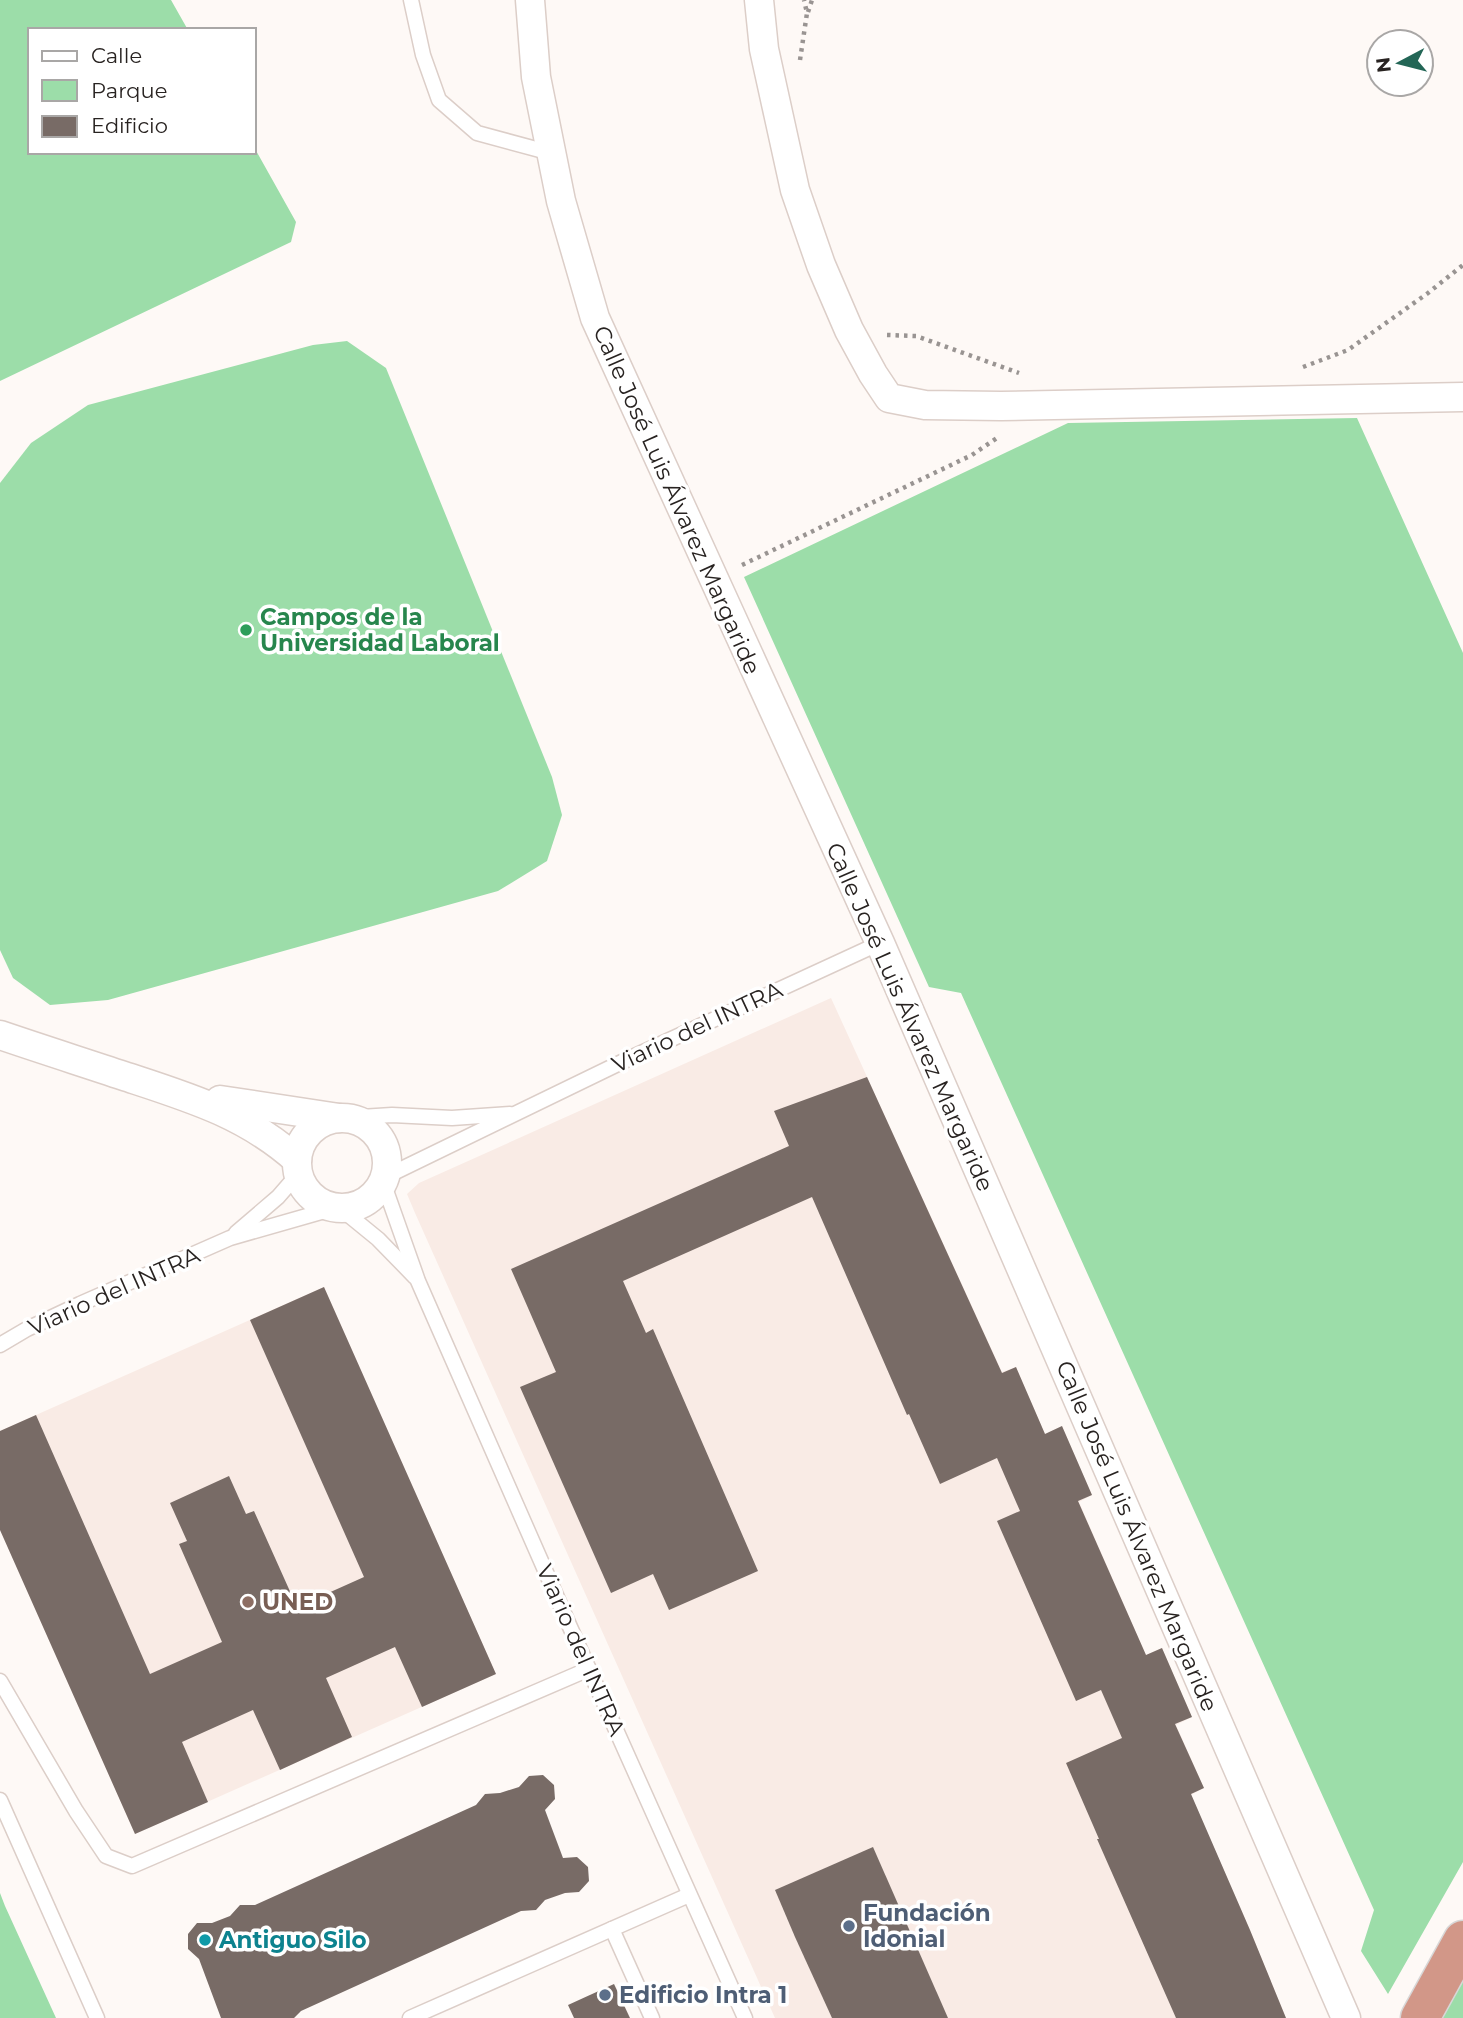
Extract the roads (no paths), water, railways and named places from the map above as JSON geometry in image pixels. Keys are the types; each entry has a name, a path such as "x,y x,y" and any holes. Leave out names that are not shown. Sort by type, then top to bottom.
{"highway":[{"path":"1420,2018 1463,1940"}],"street":[{"name":"Calle José Luis Álvarez Margaride","path":"530,0 536,77 551,153 561,201 595,318 880,943 1346,2018"},
{"path":"760,0 764,49 795,191 828,282 849,330 873,374 890,398 925,405 1048,405 1463,397"},
{"path":"0,1035 186,1096 247,1122 276,1142 298,1167"},
{"path":"186,1096 342,1118 358,1121 370,1128 385,1150 387,1164 384,1179 376,1193 366,1202 353,1207 337,1208 322,1204 311,1197 303,1186 298,1167 299,1147 315,1126 342,1118"}],"lane":[{"path":"411,0 423,55 439,100 477,133 551,153"},
{"name":"Viario del INTRA","path":"745,2018 418,1281 384,1179 626,1060 880,943"},
{"path":"342,1118 392,1115 452,1118 515,1113"},
{"path":"230,1238 264,1210 298,1167"},
{"path":"230,1238 337,1208 378,1239 418,1281"},
{"name":"Viario del INTRA","path":"0,1345 80,1304 230,1238"},
{"path":"0,1681 76,1811 106,1856 132,1866 589,1669"},
{"path":"0,1800 97,2018"},
{"path":"410,2018 690,1895"},
{"path":"612,1929 652,2018"}],"place":[{"name":"Campos de la Universidad Laboral","path":"246,630"},
{"name":"UNED","path":"248,1602"},
{"name":"Fundación Idonial","path":"849,1926"},
{"name":"Antiguo Silo","path":"205,1940"},
{"name":"Edificio Intra 1","path":"605,1995"}]}
